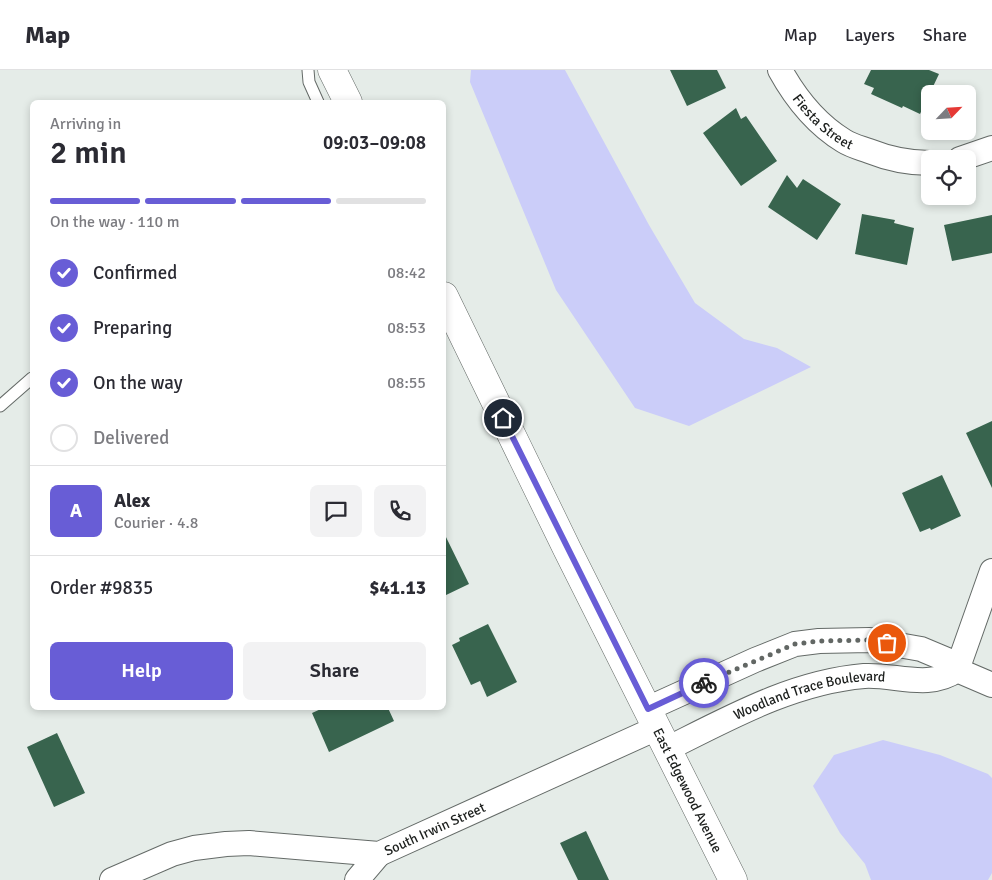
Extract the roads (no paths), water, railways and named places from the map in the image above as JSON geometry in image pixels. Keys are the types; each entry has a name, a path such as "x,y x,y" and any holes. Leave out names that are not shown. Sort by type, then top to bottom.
{"main road":[{"path":"332,70 347,100"},
{"name":"East Edgewood Avenue","path":"446,300 733,880"}],"street":[{"name":"Fiesta Street","path":"780,70 797,99 816,120 845,142 880,156 902,162 921,163"},
{"path":"976,154 992,148"},
{"path":"957,670 992,570"},
{"path":"657,729 754,660 795,644 819,641 870,640 921,649 952,662 957,670 992,686"},
{"name":"Woodland Trace Boulevard","path":"657,729 737,714 790,692 830,682 865,676 920,680 948,677 957,670"},
{"name":"South Irwin Street","path":"112,880 172,854 194,848 226,844 249,843 379,854 657,729"},
{"path":"358,880 379,854"}],"lane":[{"path":"308,70 309,82 317,100"},
{"path":"0,406 30,380"}],"water":[{"path":"471,70 565,70 649,225 695,303 744,339 777,348 811,367 689,426 635,408 556,290 470,82"},
{"path":"883,740 940,755 988,774 992,778 992,873 988,880 871,880 865,864 840,833 813,786 834,755"}]}
